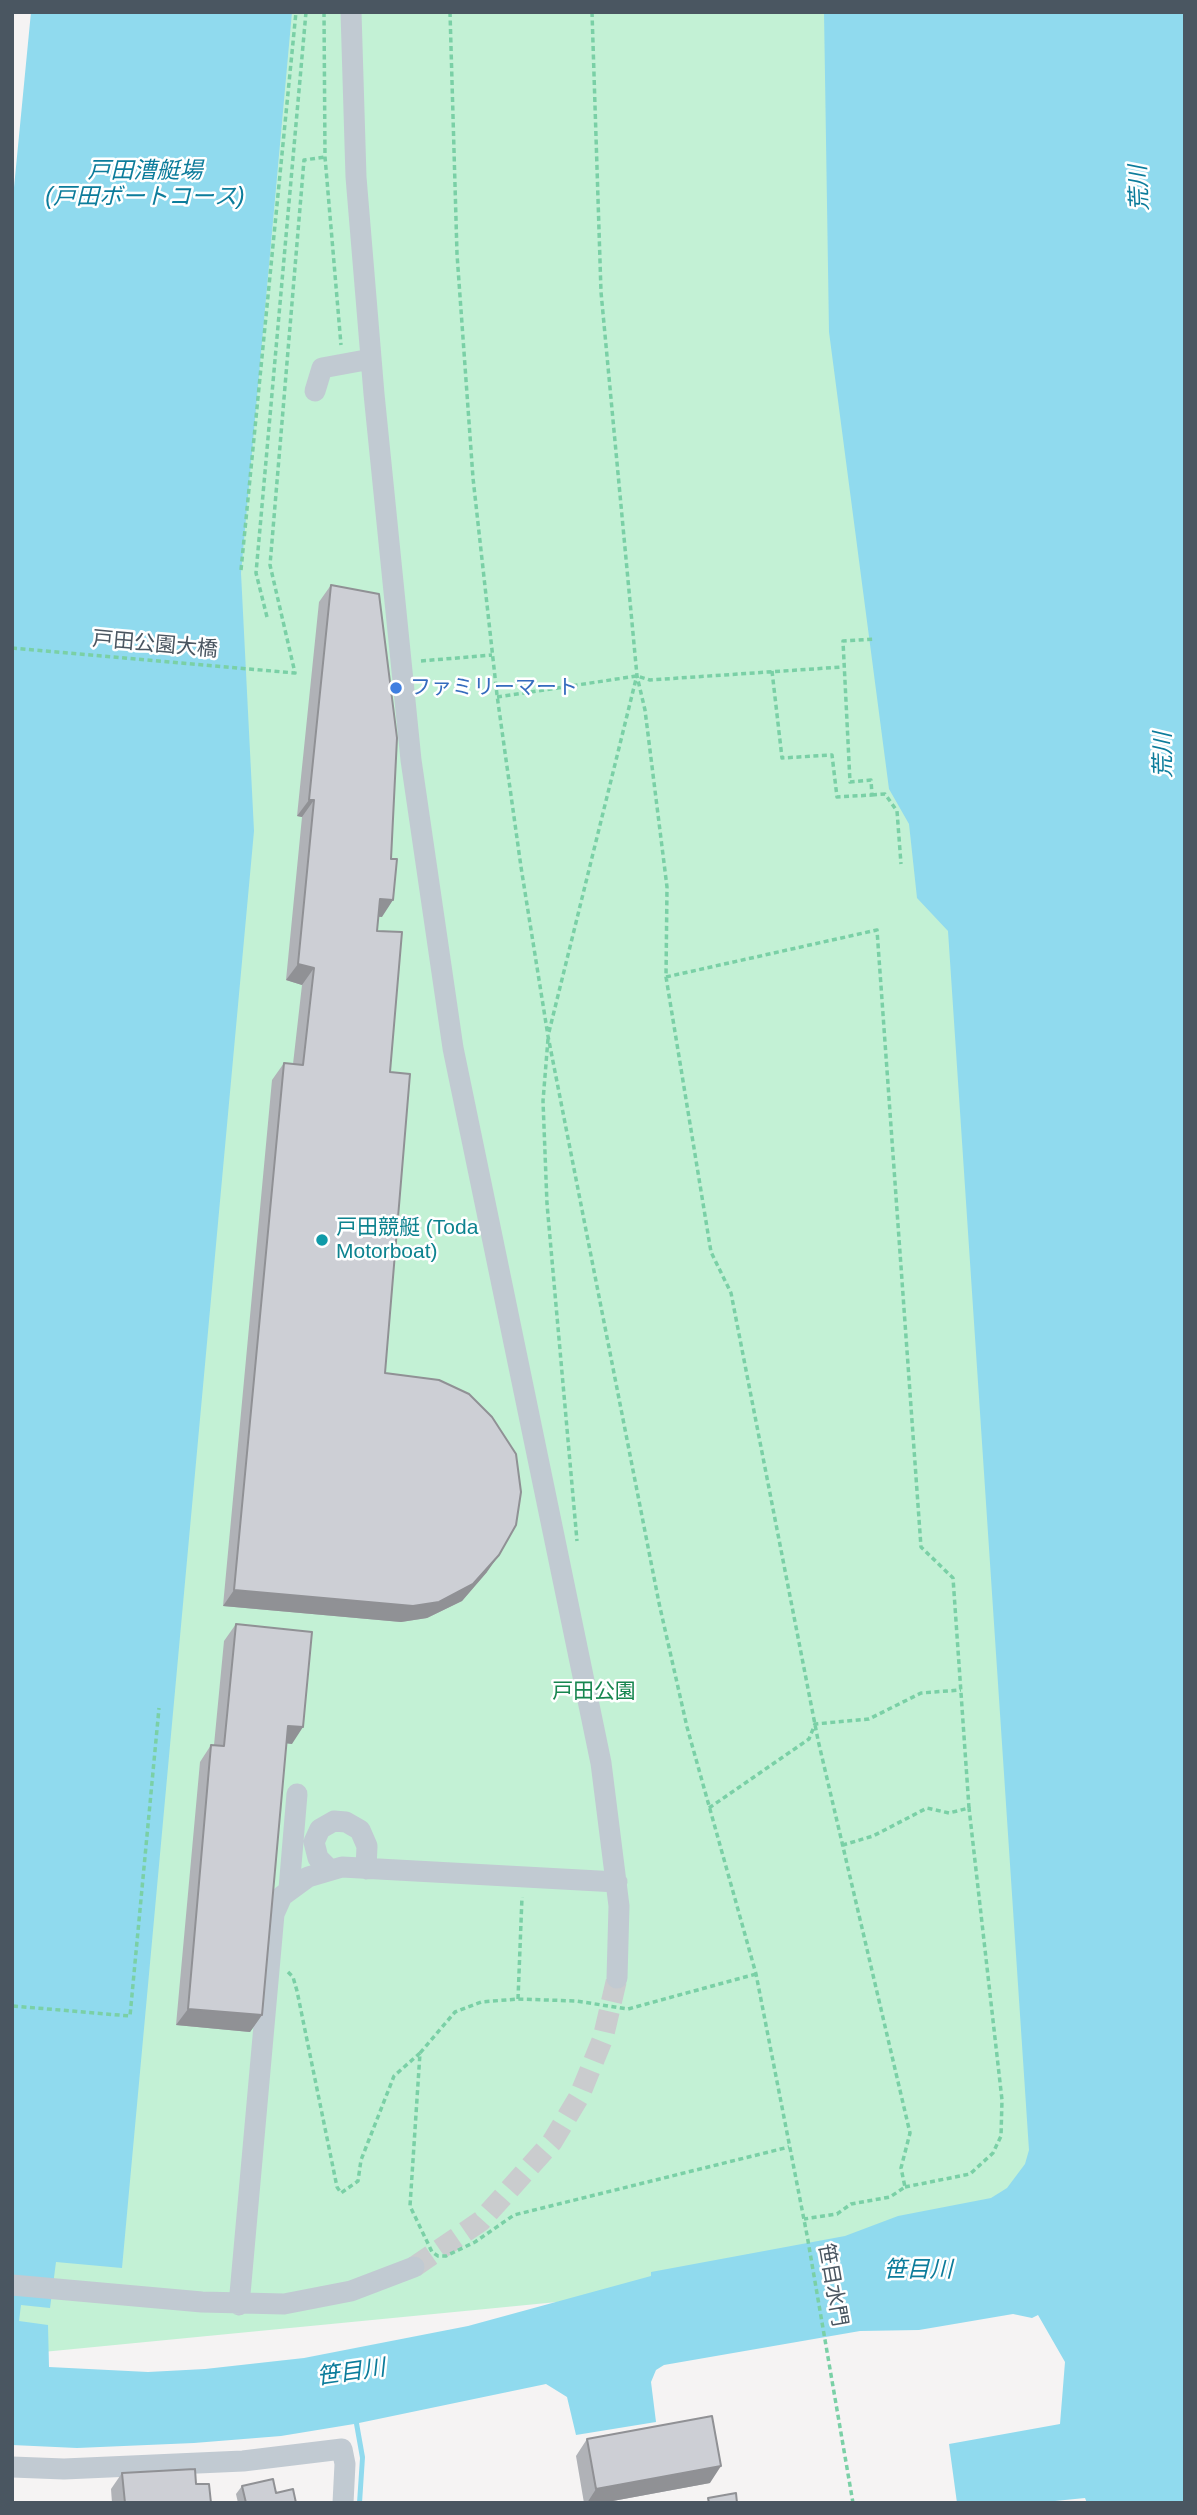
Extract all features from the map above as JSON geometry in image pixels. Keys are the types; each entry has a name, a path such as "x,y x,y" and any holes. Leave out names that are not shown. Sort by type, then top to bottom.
{"street":[{"path":"351,12 356,177 386,599 453,1048 601,1763 617,1882 620,1930 617,1978"},
{"path":"315,391 322,368 371,359"},
{"path":"239,2305 274,1914 289,1889 297,1794"},
{"path":"329,1869 318,1857 314,1842 320,1829 334,1821 346,1822 360,1830 367,1846 366,1868"},
{"path":"289,1889 308,1877 329,1869 366,1868 617,1882"},
{"path":"12,2285 239,2305 284,2304 329,2297 414,2267"},
{"path":"12,2467 64,2469 175,2465 243,2461 342,2449 345,2463 343,2503"}],"path":[{"path":"241,570 296,12"},
{"path":"267,617 256,573 306,12"},
{"path":"324,12 325,157 341,345"},
{"path":"450,12 457,254 464,366 497,696 548,1036"},
{"path":"593,12 601,292 637,676 645,710 667,887 666,977 711,1252 731,1293 815,1724 910,2133 901,2168 905,2187"},
{"name":"戸田公園大橋","path":"12,648 295,673 270,565 290,354 304,160 325,157"},
{"path":"872,795 871,780 850,782 842,667 843,640 875,639"},
{"path":"418,653 422,663 492,655"},
{"path":"497,696 637,676 650,680 842,667"},
{"path":"772,671 782,758 832,755 836,797 885,794 897,811 901,864"},
{"path":"578,1547 547,1205 543,1101 548,1036 637,676"},
{"path":"666,977 877,930 921,1547 953,1578 969,1808 1001,2088 1002,2136 993,2153 970,2174 905,2187 890,2197 851,2204 836,2214 803,2219"},
{"name":"笹目水門","path":"548,1036 659,1604 709,1808 756,1974 807,2235 853,2503"},
{"path":"815,1724 869,1719 921,1693 961,1690"},
{"path":"13,2006 130,2015 159,1708"},
{"path":"709,1808 809,1739 815,1724"},
{"path":"843,1845 873,1836 927,1808 949,1813 969,1808"},
{"path":"518,1999 522,1897"},
{"path":"269,1966 284,1969 293,1977 334,2177 341,2193 358,2181 361,2160 394,2076 420,2053 448,2018 461,2008 518,1999 576,2001 628,2009 756,1974"},
{"path":"420,2053 409,2201 432,2252 438,2256 453,2254 514,2215 790,2147"}],"green space":[{"name":"戸田公園","path":"33,12 1125,12 1185,2241 12,2355 12,275"}],"water":[{"path":"31,12 292,12 241,573 254,831 122,2268 56,2262 50,2308 21,2305 19,2321 48,2325 49,2367 148,2372 205,2369 304,2358 468,2326 651,2276 651,2272 845,2236 898,2216 991,2198 1007,2188 1025,2164 1029,2150 948,931 917,898 909,824 889,789 829,332 824,12 1185,12 1185,2503 1087,2503 1085,2498 1035,2503 957,2503 949,2444 1060,2424 1065,2362 1038,2315 1032,2318 1013,2314 919,2330 860,2331 664,2365 656,2370 651,2382 656,2422 576,2435 567,2397 546,2384 359,2423 365,2457 362,2503 357,2503 360,2458 354,2424 281,2436 194,2443 77,2448 12,2445 12,208"}],"building":[{"name":"戸田競艇 (Toda Motorboat)","path":"331,585 379,594 397,738 391,859 397,859 393,900 380,899 377,931 402,932 390,1072 410,1074 385,1373 439,1380 469,1394 492,1417 516,1454 521,1492 516,1525 499,1555 473,1584 439,1602 413,1606 234,1590 284,1063 303,1065 314,968 298,964 314,800 309,800"},
{"path":"236,1624 312,1632 303,1727 288,1726 262,2015 188,2009 211,1745 224,1746"},
{"path":"712,2416 721,2466 596,2489 587,2439"},
{"path":"195,2469 196,2484 209,2484 211,2503 125,2503 122,2473"},
{"path":"273,2479 276,2493 293,2489 296,2503 246,2503 242,2486"},
{"path":"736,2493 737,2503 709,2503 708,2498"}],"tunnel":[{"path":"414,2267 481,2221 552,2142 579,2097 603,2038 617,1978"}],"place":[{"name":"ファミリーマート","path":"396,688"},
{"name":"戸田競艇 (Toda Motorboat)","path":"322,1240"}],"water label":[{"name":"戸田漕艇場 (戸田ボートコース)","path":"145,185"},
{"name":"荒川","path":"1140,188"},
{"name":"荒川","path":"1164,755"},
{"name":"笹目川","path":"918,2271"},
{"name":"笹目川","path":"351,2373"}]}
